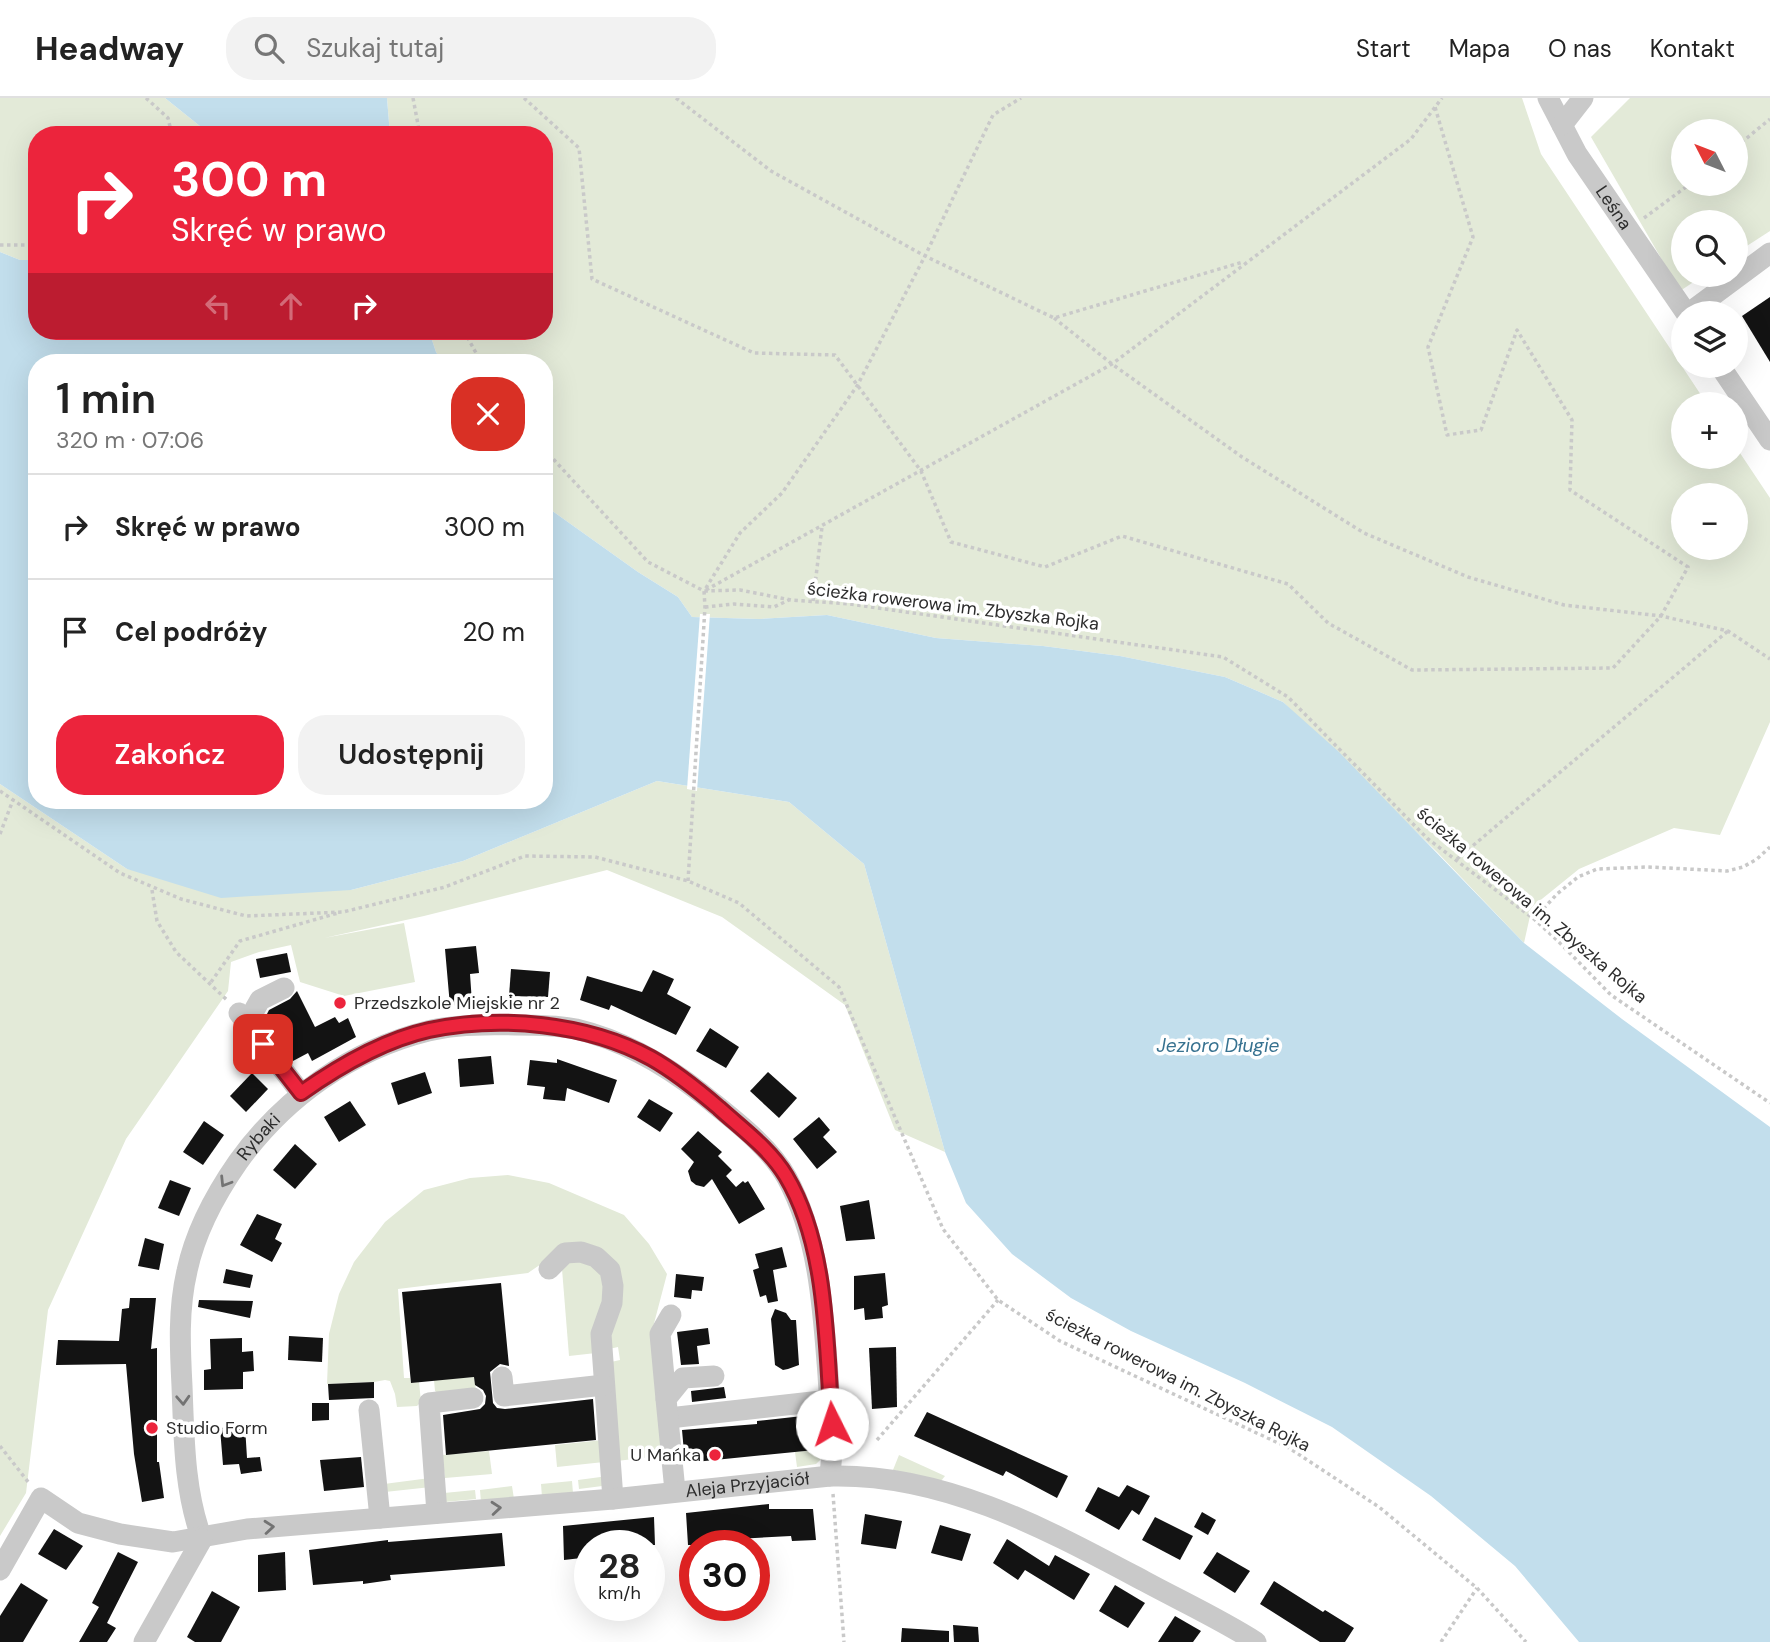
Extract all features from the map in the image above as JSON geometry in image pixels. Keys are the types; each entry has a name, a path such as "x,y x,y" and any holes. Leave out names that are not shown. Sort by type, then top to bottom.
{"street":[{"name":"Leśna","path":"1548,98 1577,154 1679,301"},
{"path":"1562,125 1583,98"},
{"path":"1704,301 1769,254"},
{"path":"1728,378 1770,440"},
{"path":"284,988 260,1000 243,1018 301,1093"},
{"name":"Rybaki","path":"202,1539 192,1514 184,1427 180,1349 182,1300 187,1269 199,1233 217,1195 251,1143 301,1093 331,1072 377,1049 426,1031 453,1026 549,1026 576,1029 650,1058 680,1076 753,1138 786,1176 802,1212 814,1252 824,1312 833,1448 831,1482"},
{"path":"549,1269 565,1253 581,1252 596,1257 610,1270 612,1303 601,1334 613,1499"},
{"path":"671,1315 660,1334 675,1491"},
{"path":"668,1409 683,1378 714,1376"},
{"path":"502,1377 504,1396 604,1385"},
{"path":"437,1513 429,1403 473,1398"},
{"path":"668,1409 830,1400"},
{"path":"369,1410 380,1518"},
{"name":"Aleja Przyjaciół","path":"41,1498 78,1523 120,1534 173,1542 247,1529 613,1499 675,1491 831,1482 859,1475 921,1484 1008,1514 1108,1562 1256,1642"},
{"path":"0,1570 41,1498"},
{"path":"144,1642 202,1539"}],"path":[{"path":"146,98 168,118 170,126"},
{"path":"413,98 418,126"},
{"path":"524,98 579,148 592,279 754,353 835,355 921,471 951,542 1045,567 1122,536 1288,584 1328,623 1412,670 1613,668 1661,616 1688,567 1570,490 1572,420 1517,330 1480,430 1447,435 1428,347 1473,237 1435,107"},
{"path":"677,98 771,171 925,256 1054,318 1111,364 1242,457 1364,533 1468,577 1564,605 1661,616 1728,631 1770,659"},
{"path":"688,881 704,591 740,533 782,493 858,386 993,115 1021,98"},
{"path":"704,591 1111,364 1412,139 1442,98"},
{"path":"1748,137 1770,120"},
{"path":"1630,229 1674,196"},
{"path":"0,245 28,245"},
{"path":"1054,318 1245,262"},
{"path":"553,459 648,562 704,591 740,590 791,600"},
{"path":"813,601 822,526"},
{"name":"ścieżka rowerowa im. Zbyszka Rojka","path":"705,607 734,604 774,607 791,600 850,604 1223,657 1289,696 1429,839 1534,919 1611,995 1770,1103"},
{"path":"1457,859 1728,631"},
{"path":"0,790 28,809"},
{"path":"0,834 14,799"},
{"path":"28,809 120,873 181,900 246,916 343,912"},
{"path":"1534,919 1557,894 1578,877 1597,869 1648,867 1727,871 1758,859 1770,847"},
{"name":"ścieżka rowerowa im. Zbyszka Rojka","path":"343,912 445,887 525,856 595,857 688,881 739,903 839,987 943,1229 998,1300 1060,1341 1289,1448 1379,1507 1477,1588 1525,1642"},
{"path":"152,889 157,921 176,952 211,982 243,1018"},
{"path":"211,982 240,941 343,912"},
{"path":"877,1440 998,1300"},
{"path":"0,1446 41,1498"},
{"path":"831,1482 844,1642"},
{"path":"1441,1642 1477,1588"}],"green space":[{"path":"0,98 165,98 200,126 28,126 28,260 20,260 0,252"},
{"path":"387,98 1522,98 1541,154 1671,350 1671,378 1690,378 1699,392 1671,392 1671,469 1748,469 1748,465 1770,498 1770,722 1720,835 1674,828 1579,869 1532,907 1524,943 1437,852 1283,702 1225,677 1120,656 1043,646 936,638 827,615 759,619 692,617 678,597 553,511 553,354 437,354 432,340 553,340 553,126 389,126"},
{"path":"1630,98 1770,98 1770,231 1748,245 1748,210 1671,210 1671,275 1591,137"},
{"path":"657,781 789,802 864,864 945,1152 895,1130 845,1005 722,917 607,870 324,938 404,923 415,982 344,996 300,982 291,945 231,962 228,991 126,1139 48,1310 26,1493 0,1536 0,784 28,803 28,809 37,809 127,869 351,890 463,861"},
{"path":"508,1175 549,1183 624,1215 649,1244 667,1274 652,1331 666,1455 617,1461 611,1362 620,1360 618,1347 609,1349 613,1269 563,1249 528,1273 398,1289 404,1378 410,1378 411,1383 419,1382 421,1402 417,1406 397,1407 390,1381 327,1384 329,1334 339,1294 354,1262 385,1222 424,1190 470,1178"},
{"path":"580,1257 605,1274 596,1353 569,1356 562,1269 565,1260"},
{"path":"474,1377 476,1390 439,1394 435,1391 434,1380"},
{"path":"820,1407 823,1457 816,1464 797,1467 795,1452 815,1450 811,1408"},
{"path":"603,1440 604,1462 557,1467 555,1445"},
{"path":"489,1451 492,1474 445,1478 442,1455"},
{"path":"899,1455 945,1476 941,1481 893,1470"},
{"path":"608,1476 610,1485 579,1489 578,1480"},
{"path":"430,1478 431,1487 385,1492 384,1484"},
{"path":"572,1481 573,1493 542,1497 541,1484"},
{"path":"512,1486 514,1499 481,1502 480,1490"},
{"path":"475,1490 476,1499 445,1502 444,1493"}],"water":[{"path":"165,98 387,98 389,126 200,126"},
{"name":"Jezioro Długie","path":"0,252 20,260 28,260 28,340 432,340 437,354 28,354 28,803 0,784"},
{"name":"Jezioro Długie","path":"553,511 678,597 692,617 759,619 827,615 936,638 1043,646 1120,656 1225,677 1283,702 1339,752 1524,943 1622,1019 1770,1127 1770,1642 1579,1642 1515,1566 1431,1496 1332,1427 1245,1383 1131,1331 1071,1298 1012,1254 966,1203 945,1152 864,864 789,802 657,781 463,861 351,890 221,898 127,869 37,809 553,809"}],"pier":[{"path":"700,614 710,614 697,791 687,789"}],"building":[{"path":"1770,297 1770,362 1748,326 1748,312"},
{"path":"476,946 479,973 470,974 472,1003 450,1006 445,949"},
{"path":"287,953 291,972 260,978 256,959"},
{"path":"511,969 550,972 548,997 509,996"},
{"path":"653,970 674,979 667,994 691,1007 676,1035 611,1005 609,1010 580,1000 587,976 642,992"},
{"path":"297,991 315,1027 335,1017 339,1023 348,1018 356,1037 312,1061 308,1053 293,1061 267,1014"},
{"path":"710,1028 739,1047 726,1068 696,1051"},
{"path":"491,1056 494,1084 460,1087 458,1059"},
{"path":"557,1059 617,1080 609,1103 567,1088 565,1101 543,1099 545,1087 527,1085 530,1060 557,1063"},
{"path":"425,1072 432,1093 398,1105 391,1083"},
{"path":"768,1072 797,1098 779,1118 750,1091"},
{"path":"252,1073 268,1089 246,1112 230,1096"},
{"path":"649,1099 673,1113 660,1132 637,1117"},
{"path":"350,1101 366,1125 339,1142 324,1117"},
{"path":"819,1117 830,1130 823,1137 837,1152 817,1169 793,1139"},
{"path":"204,1121 224,1135 203,1165 183,1152"},
{"path":"698,1131 722,1152 718,1156 732,1170 726,1176 736,1187 743,1181 748,1181 765,1209 739,1224 712,1179 704,1187 691,1181 688,1171 694,1162 681,1149"},
{"path":"295,1144 317,1164 295,1189 273,1170"},
{"path":"170,1180 191,1188 179,1216 158,1208"},
{"path":"869,1200 875,1239 846,1241 840,1206"},
{"path":"257,1214 282,1224 275,1239 282,1243 272,1262 240,1245"},
{"path":"145,1238 164,1244 159,1270 138,1266"},
{"path":"782,1247 787,1267 773,1270 778,1301 768,1303 766,1295 760,1297 753,1270 759,1268 755,1254"},
{"path":"226,1269 253,1275 250,1288 223,1283"},
{"path":"885,1273 888,1305 882,1307 883,1318 865,1320 864,1308 854,1310 854,1276"},
{"path":"676,1274 704,1277 702,1291 692,1290 691,1299 674,1297"},
{"path":"501,1283 509,1366 500,1364 490,1372 493,1403 497,1408 505,1409 593,1399 596,1440 446,1455 443,1415 480,1409 485,1404 486,1396 483,1390 475,1385 474,1377 411,1383 402,1292"},
{"path":"130,1298 156,1298 151,1349 157,1348 157,1462 164,1498 142,1502 134,1454 126,1364 56,1365 58,1340 119,1341 122,1309 129,1308"},
{"path":"199,1300 253,1301 250,1318 198,1307"},
{"path":"775,1309 786,1313 791,1320 796,1320 799,1365 783,1370 775,1365 771,1319"},
{"path":"708,1328 710,1344 697,1346 699,1364 681,1365 677,1332"},
{"path":"289,1336 323,1338 322,1362 288,1360"},
{"path":"242,1338 242,1352 253,1351 254,1371 243,1372 243,1389 204,1390 204,1370 211,1369 210,1339"},
{"path":"896,1347 897,1407 872,1409 869,1348"},
{"path":"374,1382 374,1398 329,1400 328,1384"},
{"path":"724,1387 726,1398 692,1402 691,1391"},
{"path":"312,1403 329,1403 329,1420 312,1421"},
{"path":"927,1412 1068,1476 1057,1498 1006,1471 1003,1476 914,1436"},
{"path":"812,1415 815,1450 685,1463 682,1430 757,1424 757,1421"},
{"path":"245,1426 247,1458 260,1457 262,1471 241,1474 239,1464 223,1465 220,1428"},
{"path":"361,1457 364,1487 324,1491 320,1460"},
{"path":"1127,1485 1150,1496 1139,1515 1132,1510 1119,1530 1085,1511 1098,1487 1119,1497"},
{"path":"769,1504 769,1509 813,1509 816,1540 792,1541 791,1536 770,1537 770,1530 687,1530 686,1513"},
{"path":"1202,1512 1216,1520 1208,1535 1194,1527"},
{"path":"865,1514 902,1521 896,1549 861,1544"},
{"path":"654,1517 654,1530 574,1530 574,1559 564,1560 563,1526"},
{"path":"1155,1517 1193,1536 1180,1560 1142,1540"},
{"path":"940,1525 971,1534 962,1561 931,1553"},
{"path":"54,1529 83,1546 66,1570 38,1554"},
{"path":"502,1533 505,1566 390,1575 391,1580 363,1584 363,1581 313,1585 309,1550 388,1540"},
{"path":"1007,1539 1049,1566 1055,1555 1090,1574 1074,1600 1025,1570 1018,1580 993,1563"},
{"path":"118,1552 138,1562 107,1623 116,1628 107,1642 79,1642 99,1607 92,1603"},
{"path":"285,1552 286,1590 258,1592 258,1555"},
{"path":"1217,1552 1250,1571 1235,1593 1203,1573"},
{"path":"1274,1581 1354,1628 1345,1642 1320,1642 1260,1604"},
{"path":"21,1583 48,1600 23,1642 0,1642 0,1616"},
{"path":"1115,1585 1145,1603 1128,1628 1099,1611"},
{"path":"212,1591 240,1607 221,1642 195,1642 187,1637"},
{"path":"1175,1616 1201,1631 1193,1642 1158,1642"},
{"path":"953,1625 978,1627 979,1642 954,1642"},
{"path":"902,1628 949,1631 949,1642 901,1642"}],"place":[{"name":"Przedszkole Miejskie nr 2","path":"340,1003"},
{"name":"Studio Form","path":"152,1428"},
{"name":"U Mańka","path":"715,1455"}],"route":[{"path":"263,1044 301,1093 331,1072 377,1049 426,1031 453,1026 493,1024 576,1029 650,1058 680,1076 753,1138 786,1176 802,1212 814,1252 824,1312 832,1424"}]}
